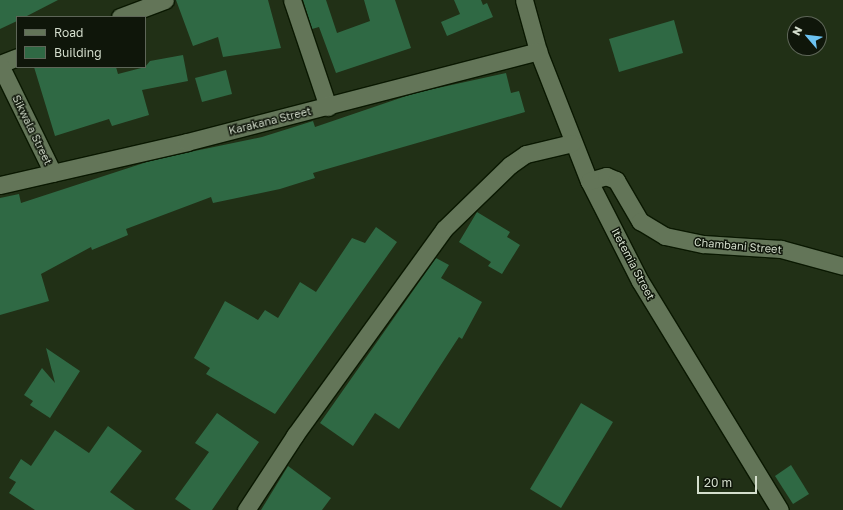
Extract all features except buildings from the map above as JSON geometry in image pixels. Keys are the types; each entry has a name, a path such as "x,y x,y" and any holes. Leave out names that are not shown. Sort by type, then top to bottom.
{"street":[{"path":"123,16 165,0"},
{"path":"292,0 328,107"},
{"name":"Itetemia Street","path":"524,0 538,51 572,143 589,181 640,281 780,510"},
{"name":"Karakana Street","path":"0,185 328,107 538,51"},
{"path":"0,65 16,57"},
{"name":"Sikwala Street","path":"0,65 53,173"},
{"path":"246,510 299,429 444,229 510,164 526,154 572,143"},
{"name":"Chambani Street","path":"589,181 606,176 616,180 640,222 665,236 703,244 781,249 843,266"}]}
